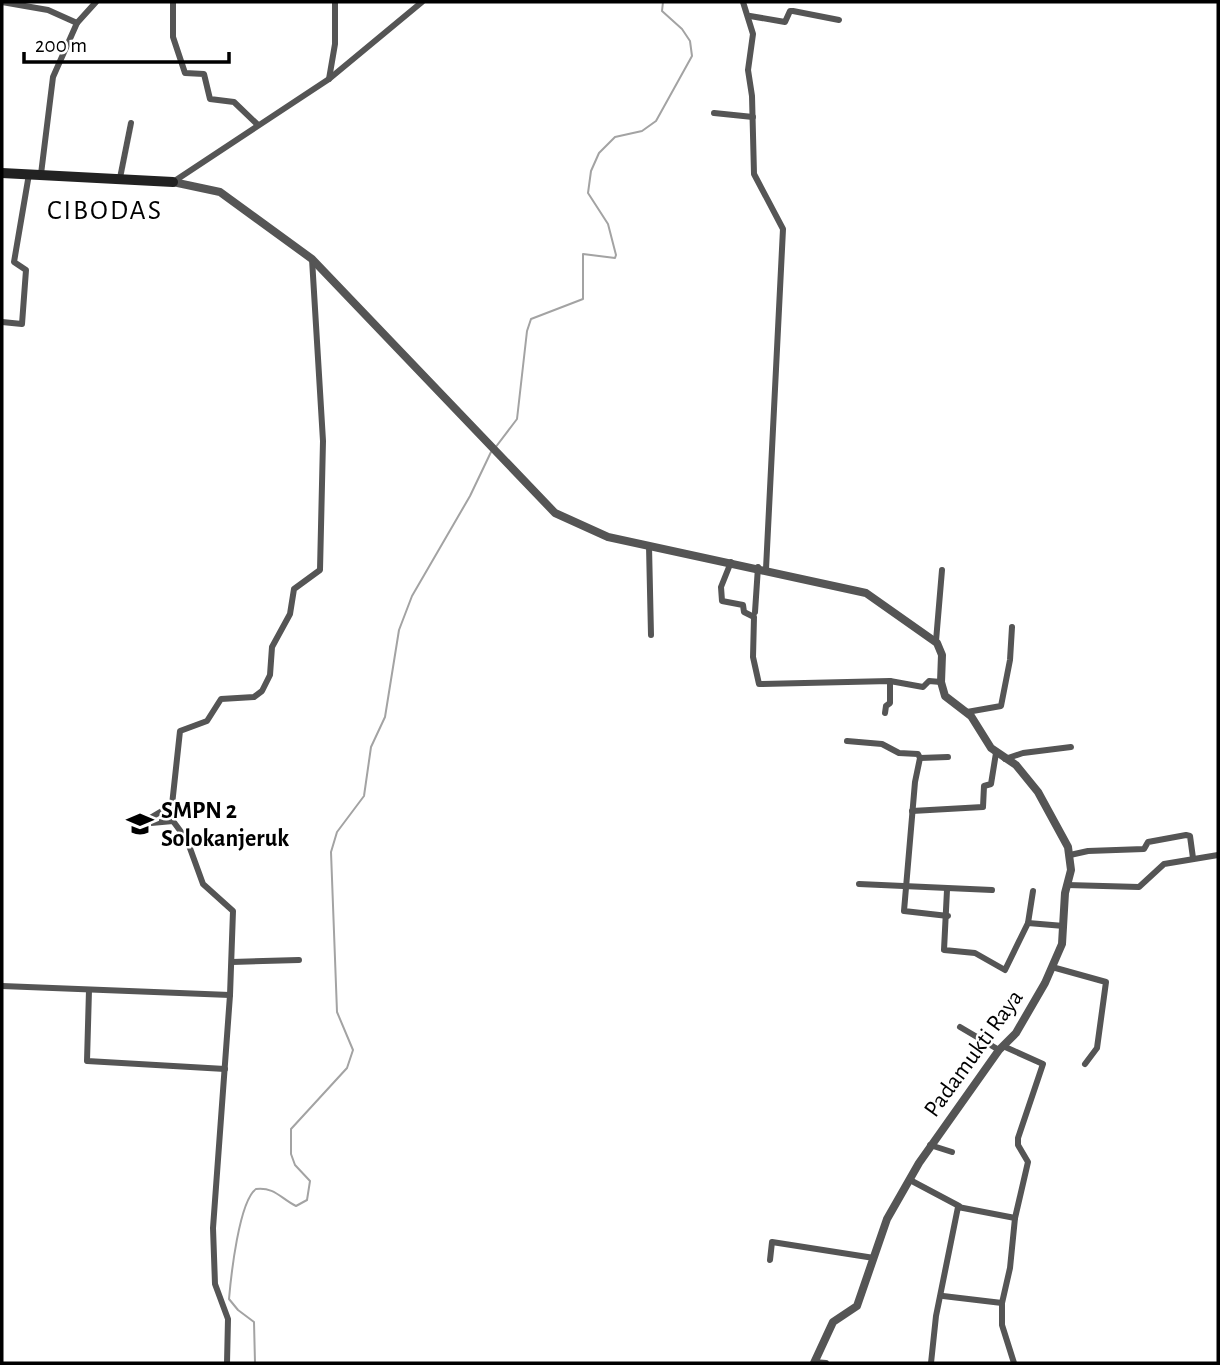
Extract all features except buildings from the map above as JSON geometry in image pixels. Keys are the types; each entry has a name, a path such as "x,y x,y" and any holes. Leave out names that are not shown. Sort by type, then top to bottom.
{"main road":[{"path":"2,173 173,182"}],"street":[{"path":"2,2 48,10 78,23"},
{"path":"41,174 53,77 78,23 96,2"},
{"path":"173,2 173,37 185,73 204,74 210,99 234,102 257,124"},
{"path":"329,79 335,44 335,2"},
{"path":"173,182 257,124 329,79 422,2"},
{"path":"743,2 750,16 753,34 748,70 753,117 754,174 783,229 762,568 755,612"},
{"path":"750,16 785,22 790,11 793,11 839,20"},
{"path":"714,114 753,117"},
{"path":"120,178 131,123"},
{"path":"2,322 22,324 26,270 14,262 29,174"},
{"path":"173,182 215,189 312,259 427,383 498,451 555,513 594,532 866,593 936,641"},
{"path":"227,1363 228,1319 215,1284 213,1252 233,911 230,905 203,884 187,840 173,821 140,824 172,805 180,731 207,721 220,699 254,697 262,691 270,675 272,647 290,614 294,589 320,570 323,441 312,259"},
{"path":"649,546 651,635"},
{"path":"731,562 721,587 722,601 743,605 744,612 754,617 753,657 759,683 890,681 922,687 929,681 941,682"},
{"path":"942,570 936,641 942,655 941,682 945,696 967,712 996,753 1016,765 1038,792 1070,855 1088,851 1144,849 1148,842 1189,835 1193,858"},
{"path":"967,712 1001,706 1011,654 1012,627"},
{"path":"885,713 886,706 890,703 890,681"},
{"path":"847,741 884,744 900,753 918,754 920,758 912,811 905,911 947,916"},
{"path":"1005,759 1023,753 1071,747"},
{"path":"912,811 983,807 984,787 992,784 996,753"},
{"path":"920,758 948,757"},
{"name":"Padamukti Raya","path":"814,1363 834,1322 858,1306 870,1257 887,1219 930,1145 1033,1007 1062,944 1067,885 1071,870 1070,855"},
{"path":"1067,885 1139,887 1159,867 1218,855"},
{"path":"859,884 992,890"},
{"path":"947,890 944,950 975,953 1006,970 1028,923 1033,891"},
{"path":"1028,923 1064,926"},
{"path":"232,962 299,960"},
{"path":"1052,967 1106,982 1097,1048 1085,1063"},
{"path":"2,986 230,995"},
{"path":"89,990 86,1062 225,1069"},
{"path":"960,1027 1001,1048 1043,1064 1018,1138 1018,1145 1028,1162 1014,1218 1010,1268 1002,1303 1002,1325 1014,1363"},
{"path":"930,1145 952,1152"},
{"path":"909,1180 959,1206 1014,1218"},
{"path":"930,1363 936,1315 943,1296 959,1206"},
{"path":"769,1260 772,1242 870,1257"},
{"path":"943,1296 1002,1303"},
{"path":"814,1363 826,1363"}],"waterway":[{"path":"495,448 517,419 527,331 531,319 583,299 583,254 615,258 608,224 588,193 591,171 599,153 615,137 642,131 656,121 692,56 690,41 682,29 662,11 663,2"},
{"path":"255,1363 254,1322 229,1299 237,1240 245,1208 256,1189 273,1191 296,1206 307,1200 310,1181 295,1165 291,1154 291,1129 347,1068 353,1050 337,1012 331,852 337,832 364,796 371,747 385,717 399,630 412,596 470,496 491,452"}],"place":[{"name":"SMPN 2 Solokanjeruk","path":"140,824"}],"district":[{"name":"CIBODAS","path":"105,209"}]}
